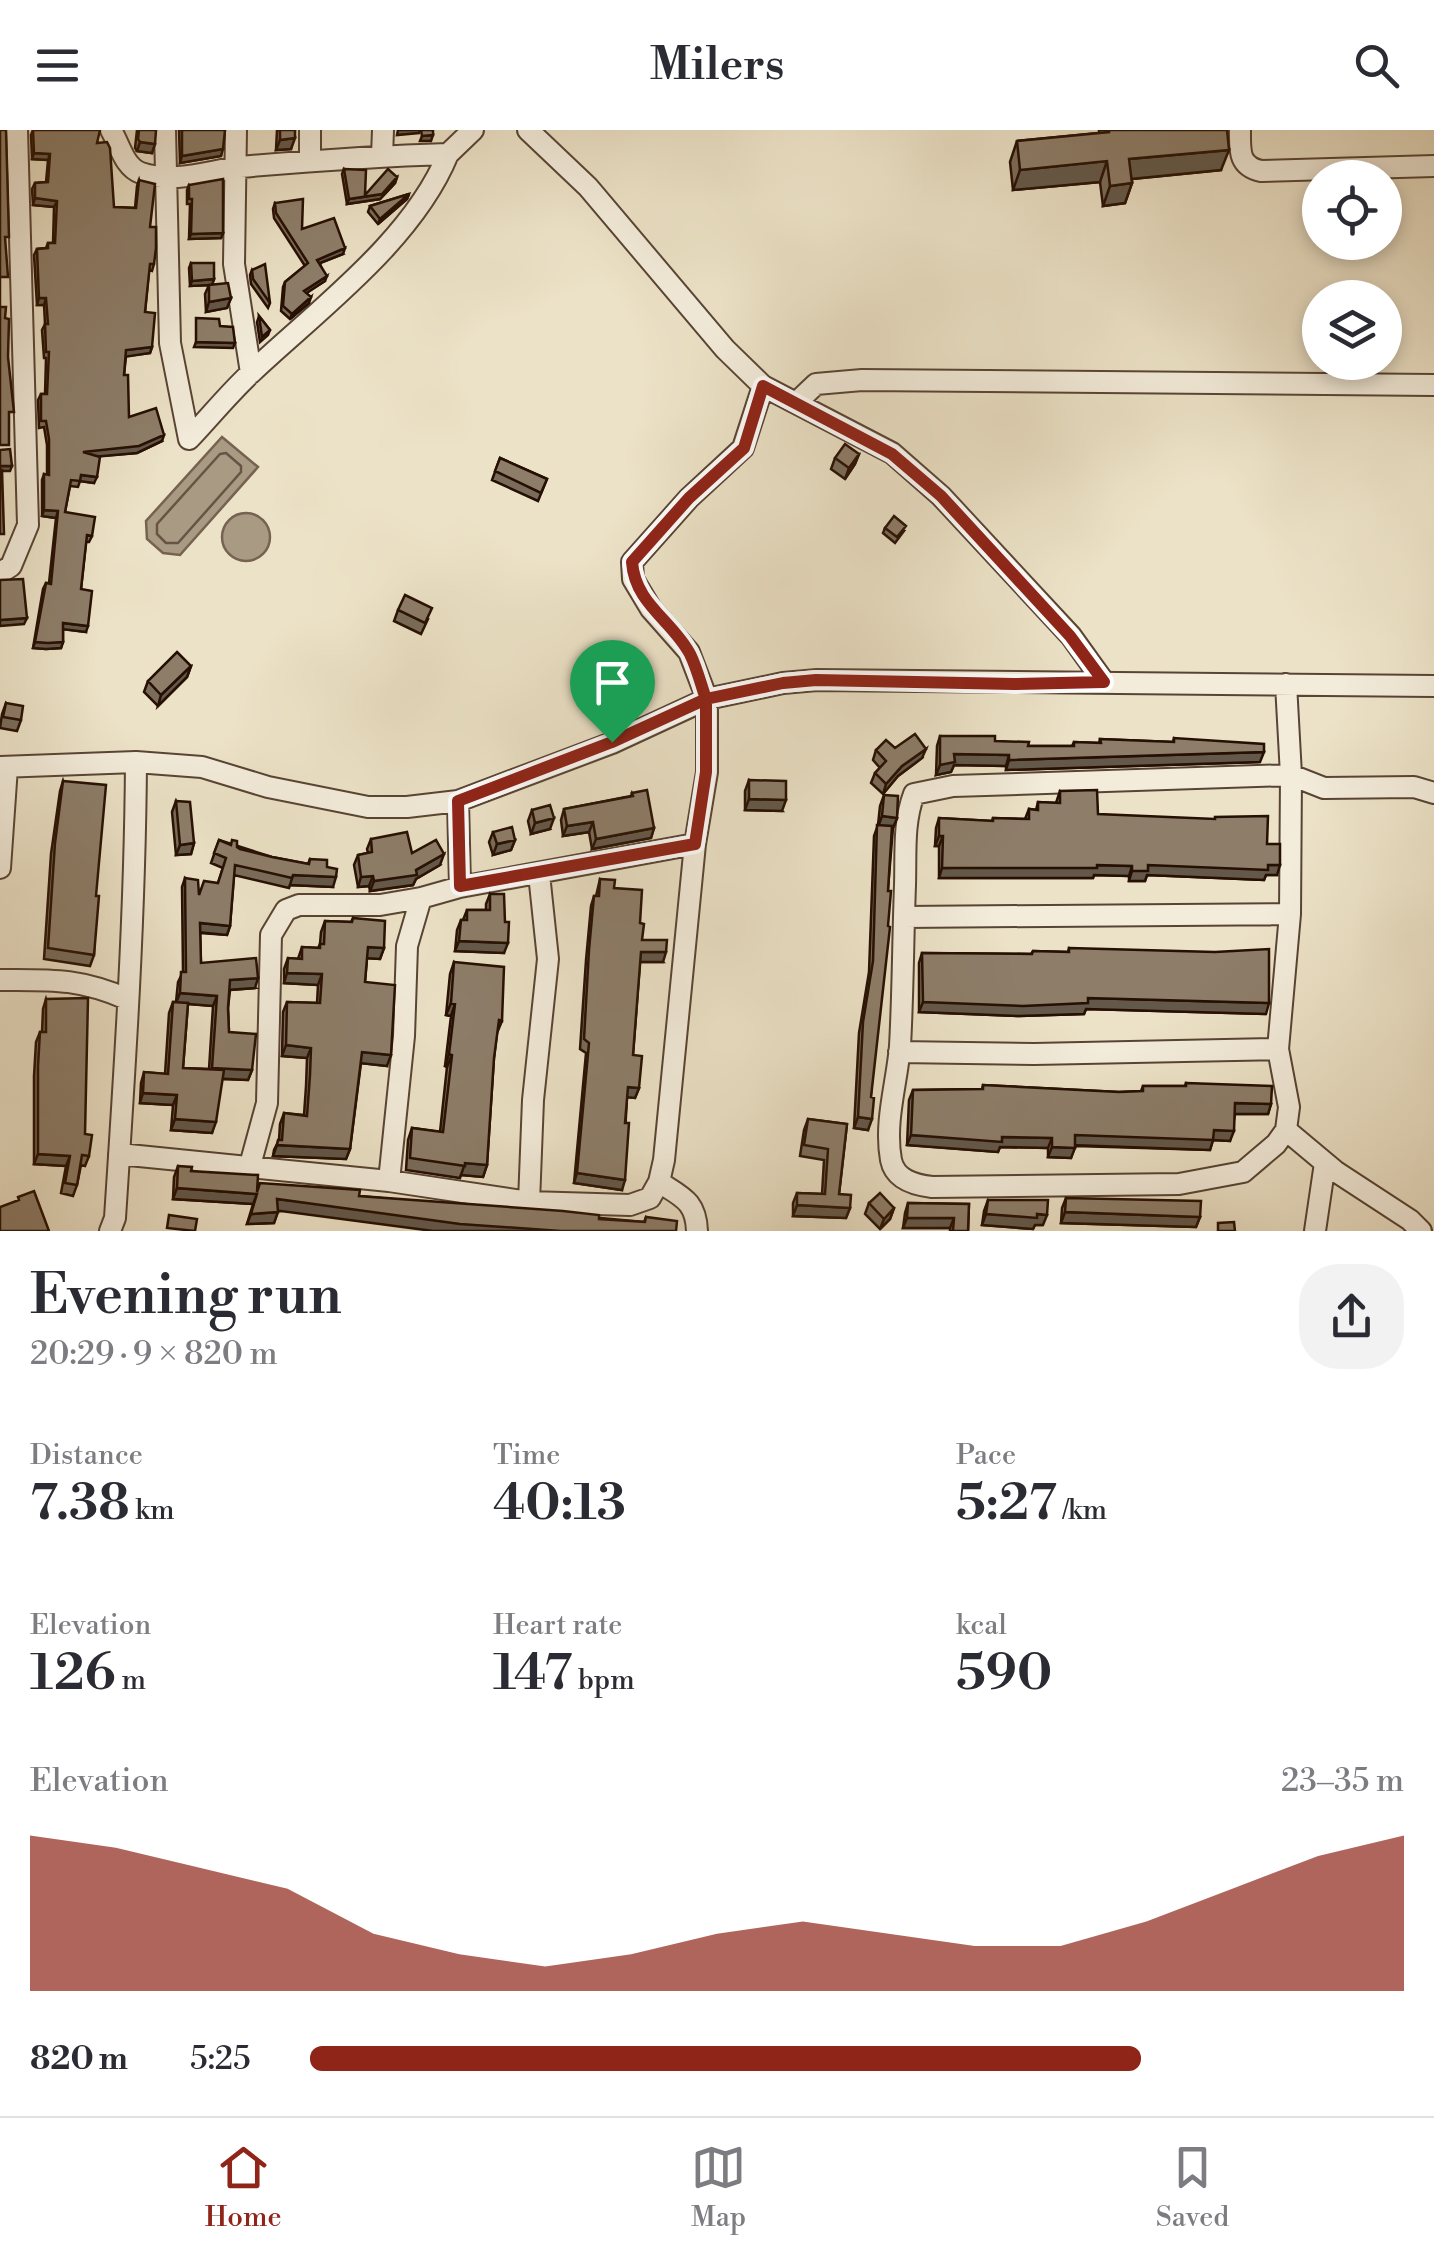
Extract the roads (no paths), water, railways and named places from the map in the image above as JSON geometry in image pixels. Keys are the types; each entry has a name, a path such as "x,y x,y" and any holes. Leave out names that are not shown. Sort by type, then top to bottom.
{"street":[{"path":"0,573 12,566 28,525 9,264 16,130"},
{"path":"112,130 128,165 141,173 178,178 235,168 448,154"},
{"path":"165,130 170,343 189,439 251,373 342,292 426,200 448,154 472,130"},
{"path":"236,130 234,264 251,373"},
{"path":"310,130 310,162"},
{"path":"382,156 383,130"},
{"path":"528,130 588,187 726,349 763,386 892,454 941,496 1070,636 1104,682"},
{"path":"1240,130 1244,162 1262,171 1434,166"},
{"path":"797,402 816,384 862,380 1434,385"},
{"path":"119,1154 389,1182 529,1202 639,1204 650,1198 659,1182 680,1017 695,844 706,772 706,699 689,652 651,609 633,578 632,562 689,498 744,448 763,386"},
{"path":"0,868 3,767 136,762 202,768 368,807 407,808 458,801 612,742 706,699 783,683 816,680 1434,686"},
{"path":"1286,684 1291,775 1290,914 1278,1048 1289,1107 1286,1130 1266,1154 1243,1172 1179,1184 914,1185 902,1178 891,1162 891,1097 900,1052 906,824 914,794 953,786 1291,775 1324,788 1414,787 1434,793"},
{"path":"110,1231 115,1218 128,1045 126,999 136,762"},
{"path":"458,801 460,886"},
{"path":"250,1168 267,1103 271,935 286,910 298,906 380,905 460,886 695,844"},
{"path":"529,1202 533,1100 548,959 539,874"},
{"path":"389,1182 404,1036 407,946 422,898"},
{"path":"904,917 1290,914"},
{"path":"0,980 57,979 96,986 126,999"},
{"path":"900,1052 1034,1054 1278,1048"},
{"path":"1286,1130 1325,1163 1421,1231"},
{"path":"1315,1231 1325,1163"},
{"path":"659,1182 692,1206 696,1231"}],"water":[{"path":"222,437 258,467 180,555 163,553 147,539 146,521"},
{"path":"246,513 263,520 270,537 263,554 246,561 229,554 222,537 229,520"}]}
